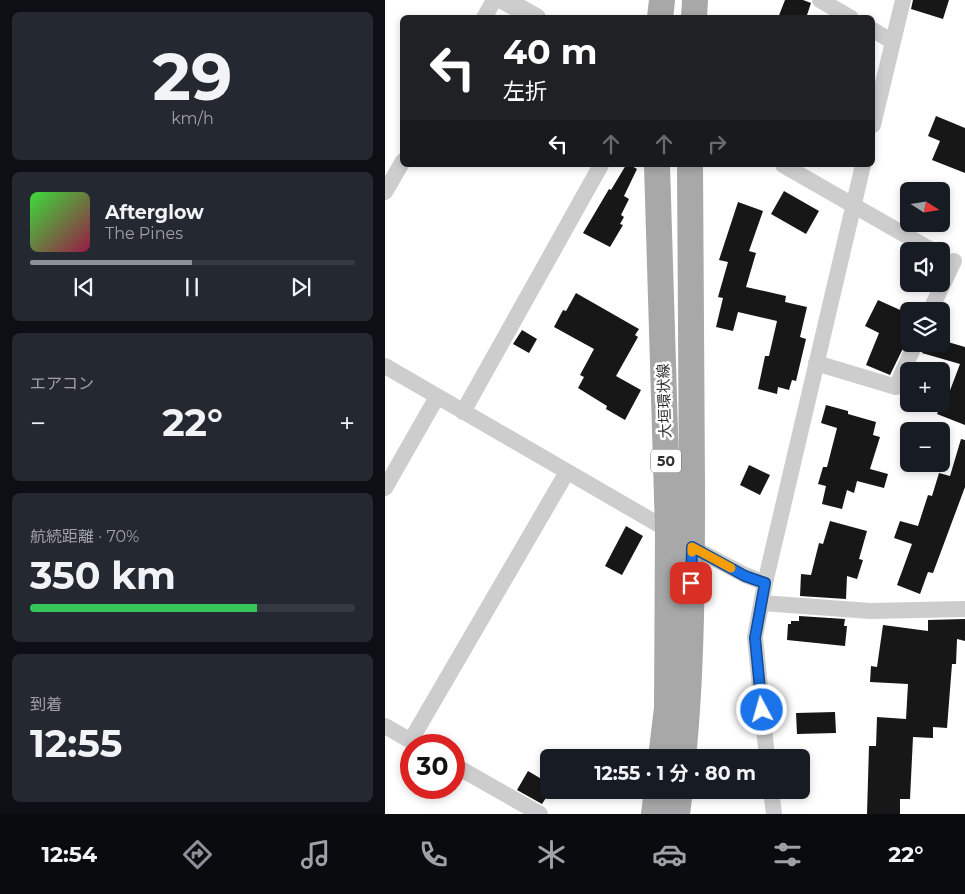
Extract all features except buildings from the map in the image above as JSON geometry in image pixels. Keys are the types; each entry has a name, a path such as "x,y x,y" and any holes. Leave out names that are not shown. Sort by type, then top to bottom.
{"main road":[{"path":"660,15 662,0"},
{"path":"694,15 695,0"},
{"name":"大垣環状線","path":"657,167 668,530 667,708 662,749"},
{"name":"大垣環状線","path":"684,749 688,708 692,547 690,167"},
{"path":"654,814 656,799"},
{"path":"677,814 679,799"}],"street":[{"path":"486,15 494,0"},
{"path":"504,0 531,15"},
{"path":"820,0 846,15"},
{"path":"875,118 903,0"},
{"path":"875,31 893,42"},
{"path":"385,192 400,166"},
{"path":"463,412 600,167"},
{"path":"786,167 917,242"},
{"path":"766,749 755,638 765,583 863,167"},
{"path":"934,302 953,260"},
{"path":"816,363 896,386 911,352"},
{"path":"385,366 668,530"},
{"path":"385,488 437,397"},
{"path":"420,734 567,472"},
{"path":"692,547 745,576 765,583"},
{"path":"762,603 869,611 965,609"},
{"path":"385,726 400,734"},
{"path":"465,771 540,814"},
{"path":"772,799 774,814"}],"slow traffic":[{"path":"692,552 692,547 731,568"}],"route":[{"path":"691,583 692,547 745,576 765,583 755,638 762,710"}]}
